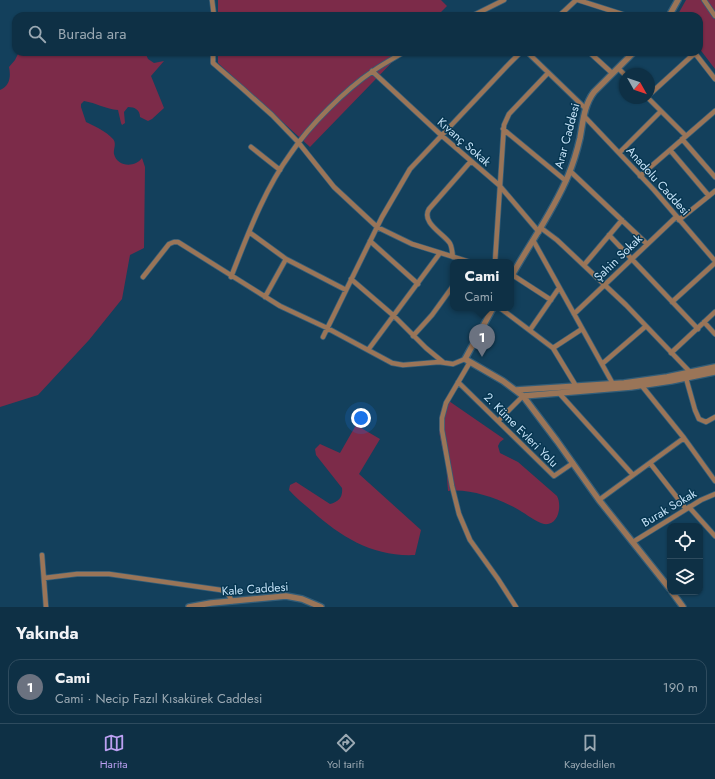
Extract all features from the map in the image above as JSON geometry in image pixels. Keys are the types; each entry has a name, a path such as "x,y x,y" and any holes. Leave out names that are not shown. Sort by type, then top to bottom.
{"street":[{"path":"212,0 214,12"},
{"path":"483,12 504,0"},
{"path":"564,12 577,0 615,12"},
{"path":"671,12 678,0"},
{"path":"704,0 715,16"},
{"path":"213,56 213,63 258,102 298,142 334,187 376,227 412,244 460,259"},
{"path":"231,277 264,200 280,170 298,142 329,109 372,71 397,56"},
{"path":"323,337 376,227 410,169 517,56"},
{"path":"531,56 585,108"},
{"path":"593,56 612,74"},
{"name":"Arar Caddesi","path":"514,270 540,230 566,181 577,148 585,108 591,96 630,56"},
{"path":"655,90 690,56"},
{"path":"697,56 715,79"},
{"name":"Kıvanç Sokak","path":"372,71 441,135 499,185 540,230 553,236 584,265 690,372"},
{"path":"494,259 503,129 505,121 509,114 548,72"},
{"path":"654,104 715,177"},
{"path":"640,176 715,111"},
{"path":"619,153 661,112"},
{"name":"Anadolu Caddesi","path":"584,116 678,218 715,262"},
{"path":"503,129 566,181"},
{"path":"251,147 280,170"},
{"path":"670,150 709,196"},
{"path":"453,257 451,243 427,220 426,214 471,161"},
{"path":"570,171 647,244"},
{"name":"Şahin Sokak","path":"574,314 647,244 678,218 715,191"},
{"path":"584,265 622,220"},
{"path":"249,232 286,259 346,290"},
{"path":"609,235 698,328"},
{"path":"534,240 613,384"},
{"path":"370,241 418,284"},
{"path":"143,277 169,244 176,242 231,277 293,313 327,328 388,361 399,365 443,362 454,364 467,361 503,380 523,396 599,500 667,585"},
{"path":"368,350 440,253"},
{"path":"265,297 286,259"},
{"path":"672,302 715,262"},
{"path":"514,277 551,300"},
{"path":"351,279 394,316 413,336 443,362"},
{"path":"530,330 559,288"},
{"path":"413,336 432,315 450,290"},
{"path":"492,311 444,408 441,422 454,496 462,523 470,540 516,607"},
{"path":"504,311 553,348 576,386"},
{"path":"671,353 715,312"},
{"path":"704,322 715,334"},
{"path":"602,364 646,326"},
{"path":"553,348 582,329"},
{"path":"516,390 613,384 653,379 715,367"},
{"path":"498,421 523,396 642,386 715,372"},
{"path":"686,378 695,410 700,419 706,422 715,417"},
{"name":"2. Küme Evleri Yolu","path":"458,382 554,476 573,463"},
{"path":"642,386 684,438 715,481"},
{"path":"559,393 633,475"},
{"path":"599,500 684,438"},
{"path":"650,463 687,508 715,536"},
{"name":"Burak Sokak","path":"633,542 687,508 715,494"},
{"path":"42,555 46,607"},
{"path":"44,578 77,574 109,574 221,590 228,594 232,601"},
{"path":"674,595 682,607"},
{"name":"Kale Caddesi","path":"189,607 232,601 292,597 307,600 321,607"}],"shaded area":[{"path":"218,0 441,0 447,6 441,12 218,12"},
{"path":"686,0 715,0 715,69 703,53 703,12 679,12"},
{"path":"17,56 147,56 148,59 154,63 164,61 151,76 164,108 148,121 140,117 137,109 128,107 124,112 125,123 122,125 118,110 84,101 81,104 86,122 103,131 113,139 115,143 114,154 119,162 126,165 131,165 142,158 145,167 144,248 130,255 122,299 89,340 38,395 0,407 0,90 8,83 10,77 9,67"},
{"path":"218,56 398,56 310,147 218,63"},
{"path":"446,399 504,439 498,446 500,453 518,462 557,496 559,509 553,522 549,524 541,523 511,506 485,495 466,491 448,491 446,464 439,429 440,415"},
{"path":"356,425 380,439 359,474 421,530 415,555 386,553 359,544 323,521 289,490 290,485 296,482 330,504 336,502 342,494 342,488 316,455 315,449 320,444 340,453"}],"place":[{"name":"Cami","path":"482,357"}]}
